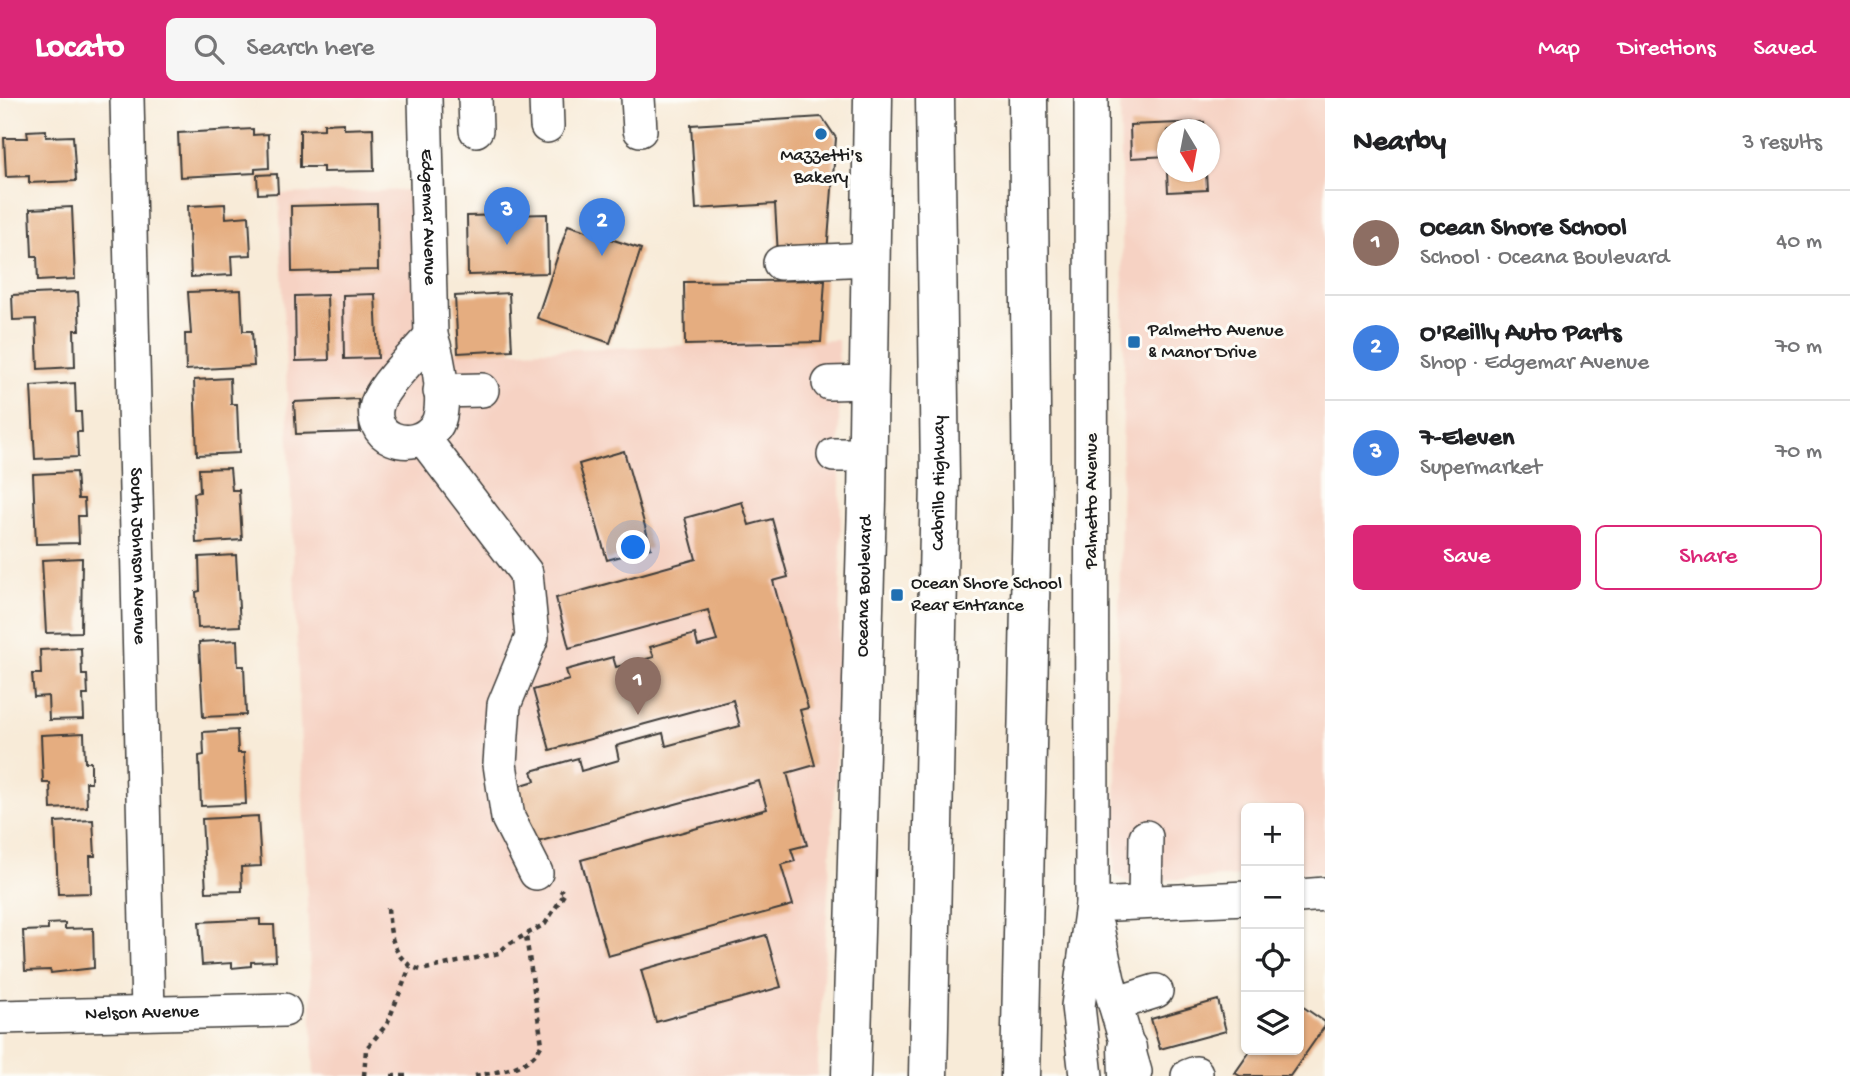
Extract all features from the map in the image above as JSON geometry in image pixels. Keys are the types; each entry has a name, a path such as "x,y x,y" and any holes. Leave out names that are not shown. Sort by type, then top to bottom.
{"main road":[{"name":"Oceana Boulevard","path":"851,1076 851,455 868,382 873,98"},
{"name":"Cabrillo Highway","path":"928,1076 940,479 935,98"},
{"path":"1020,1076 1032,511 1028,98"}],"street":[{"name":"South Johnson Avenue","path":"127,98 148,1013"},
{"name":"Edgemar Avenue","path":"424,439 437,425 441,410 438,354 431,336 425,98"},
{"name":"Palmetto Avenue","path":"1086,1076 1079,1006 1092,905 1091,98"},
{"path":"780,263 869,259"},
{"path":"431,336 380,397 376,413 379,429 391,441 424,439 526,573 532,637 504,705 500,764 508,818 536,873"},
{"path":"829,383 868,382"},
{"path":"440,391 482,390"},
{"path":"1145,902 1146,837"},
{"path":"1304,895 1325,894"},
{"path":"1092,905 1241,898"},
{"name":"Palmetto Avenue","path":"1092,905 1130,1067"},
{"path":"1115,1004 1156,991"},
{"name":"Nelson Avenue","path":"0,1017 284,1010"}],"path":[{"path":"388,908 392,942 410,967 421,970 489,957 545,924 565,893"},
{"path":"475,1076 524,1064 536,1056 542,1044 526,936"},
{"path":"364,1076 366,1049 387,1024 410,967"},
{"path":"391,1076 410,1076"}],"shaded area":[{"path":"1120,98 1325,98 1325,872 1304,873 1304,803 1241,803 1241,876 1127,882 1116,876 1124,361"},
{"path":"410,190 416,337 458,353 838,340 841,548 836,766 817,1076 314,1076 279,194"}],"building":[{"path":"822,117 836,138 827,253 778,255 775,204 696,209 691,125"},
{"path":"344,123 344,129 373,128 374,171 323,172 323,167 300,167 300,130 324,129 324,124"},
{"path":"1157,124 1157,157 1131,158 1130,125"},
{"path":"253,129 253,135 268,134 269,168 255,169 255,173 180,177 178,133"},
{"path":"46,130 46,137 73,136 76,181 29,183 29,176 6,177 4,138 28,138 27,131"},
{"path":"277,174 278,193 258,194 257,175"},
{"path":"1168,182 1207,182 1207,190 1168,192"},
{"path":"225,204 226,218 249,216 251,255 231,256 232,275 191,277 188,206"},
{"path":"377,204 378,270 292,272 291,206"},
{"path":"72,207 75,279 38,281 37,256 32,256 30,209"},
{"path":"547,214 548,273 468,275 467,216"},
{"path":"568,225 641,249 610,343 537,318"},
{"path":"825,280 821,342 685,345 684,282"},
{"path":"241,290 243,331 252,331 254,366 186,370 185,334 191,334 188,292"},
{"path":"78,292 80,330 74,330 75,367 38,369 36,319 13,320 12,295"},
{"path":"509,293 512,350 458,353 455,296"},
{"path":"375,294 378,358 344,359 343,295"},
{"path":"327,295 329,360 296,361 295,296"},
{"path":"230,378 231,404 237,404 239,453 197,455 194,380"},
{"path":"75,383 76,412 81,412 82,432 77,432 78,457 35,459 31,386"},
{"path":"358,399 360,432 296,434 294,402"},
{"path":"624,451 651,548 607,560 579,464"},
{"path":"230,468 232,490 239,490 242,540 196,543 194,493 200,492 199,469"},
{"path":"76,472 78,499 84,499 85,516 78,516 79,543 36,544 33,474"},
{"path":"742,502 749,525 772,519 788,577 773,581 808,708 800,710 815,765 787,773 807,845 791,849 795,861 781,865 793,905 608,956 581,860 767,809 759,781 530,844 515,787 535,781 532,771 578,758 581,771 619,760 616,746 663,733 666,746 740,726 733,700 550,750 533,690 569,680 566,670 613,657 616,667 654,657 650,647 695,634 698,646 717,641 708,610 569,648 556,598 696,559 685,518"},
{"path":"236,555 240,626 198,628 196,592 200,591 199,557"},
{"path":"82,558 81,632 46,633 42,560"},
{"path":"237,640 238,666 244,666 246,715 203,717 199,642"},
{"path":"81,648 82,675 87,675 88,695 83,695 84,719 49,720 48,696 34,697 32,674 41,674 40,650"},
{"path":"237,730 238,753 244,753 246,804 201,806 199,756 204,755 203,732"},
{"path":"84,733 85,762 91,762 91,782 86,782 87,807 51,809 50,783 43,783 41,735"},
{"path":"258,816 261,866 241,867 242,891 206,892 202,819"},
{"path":"93,820 95,856 90,856 91,893 58,894 55,822"},
{"path":"260,919 260,925 274,925 276,961 251,962 251,966 232,968 232,963 202,965 199,922"},
{"path":"65,923 65,929 93,928 94,968 51,973 50,970 25,971 23,931 48,930 48,924"},
{"path":"766,935 781,987 656,1022 641,970"},
{"path":"1218,1000 1226,1031 1160,1049 1151,1019"},
{"path":"1304,1007 1325,1022 1325,1026 1290,1076 1240,1076 1235,1073 1248,1055 1304,1055"}],"place":[{"name":"Mazzetti's Bakery","path":"821,134"},
{"name":"7-Eleven","path":"507,245"},
{"name":"O'Reilly Auto Parts","path":"602,256"},
{"name":"Palmetto Avenue & Manor Drive","path":"1134,342"},
{"name":"Ocean Shore School Rear Entrance","path":"897,595"},
{"name":"Ocean Shore School","path":"638,715"}]}
